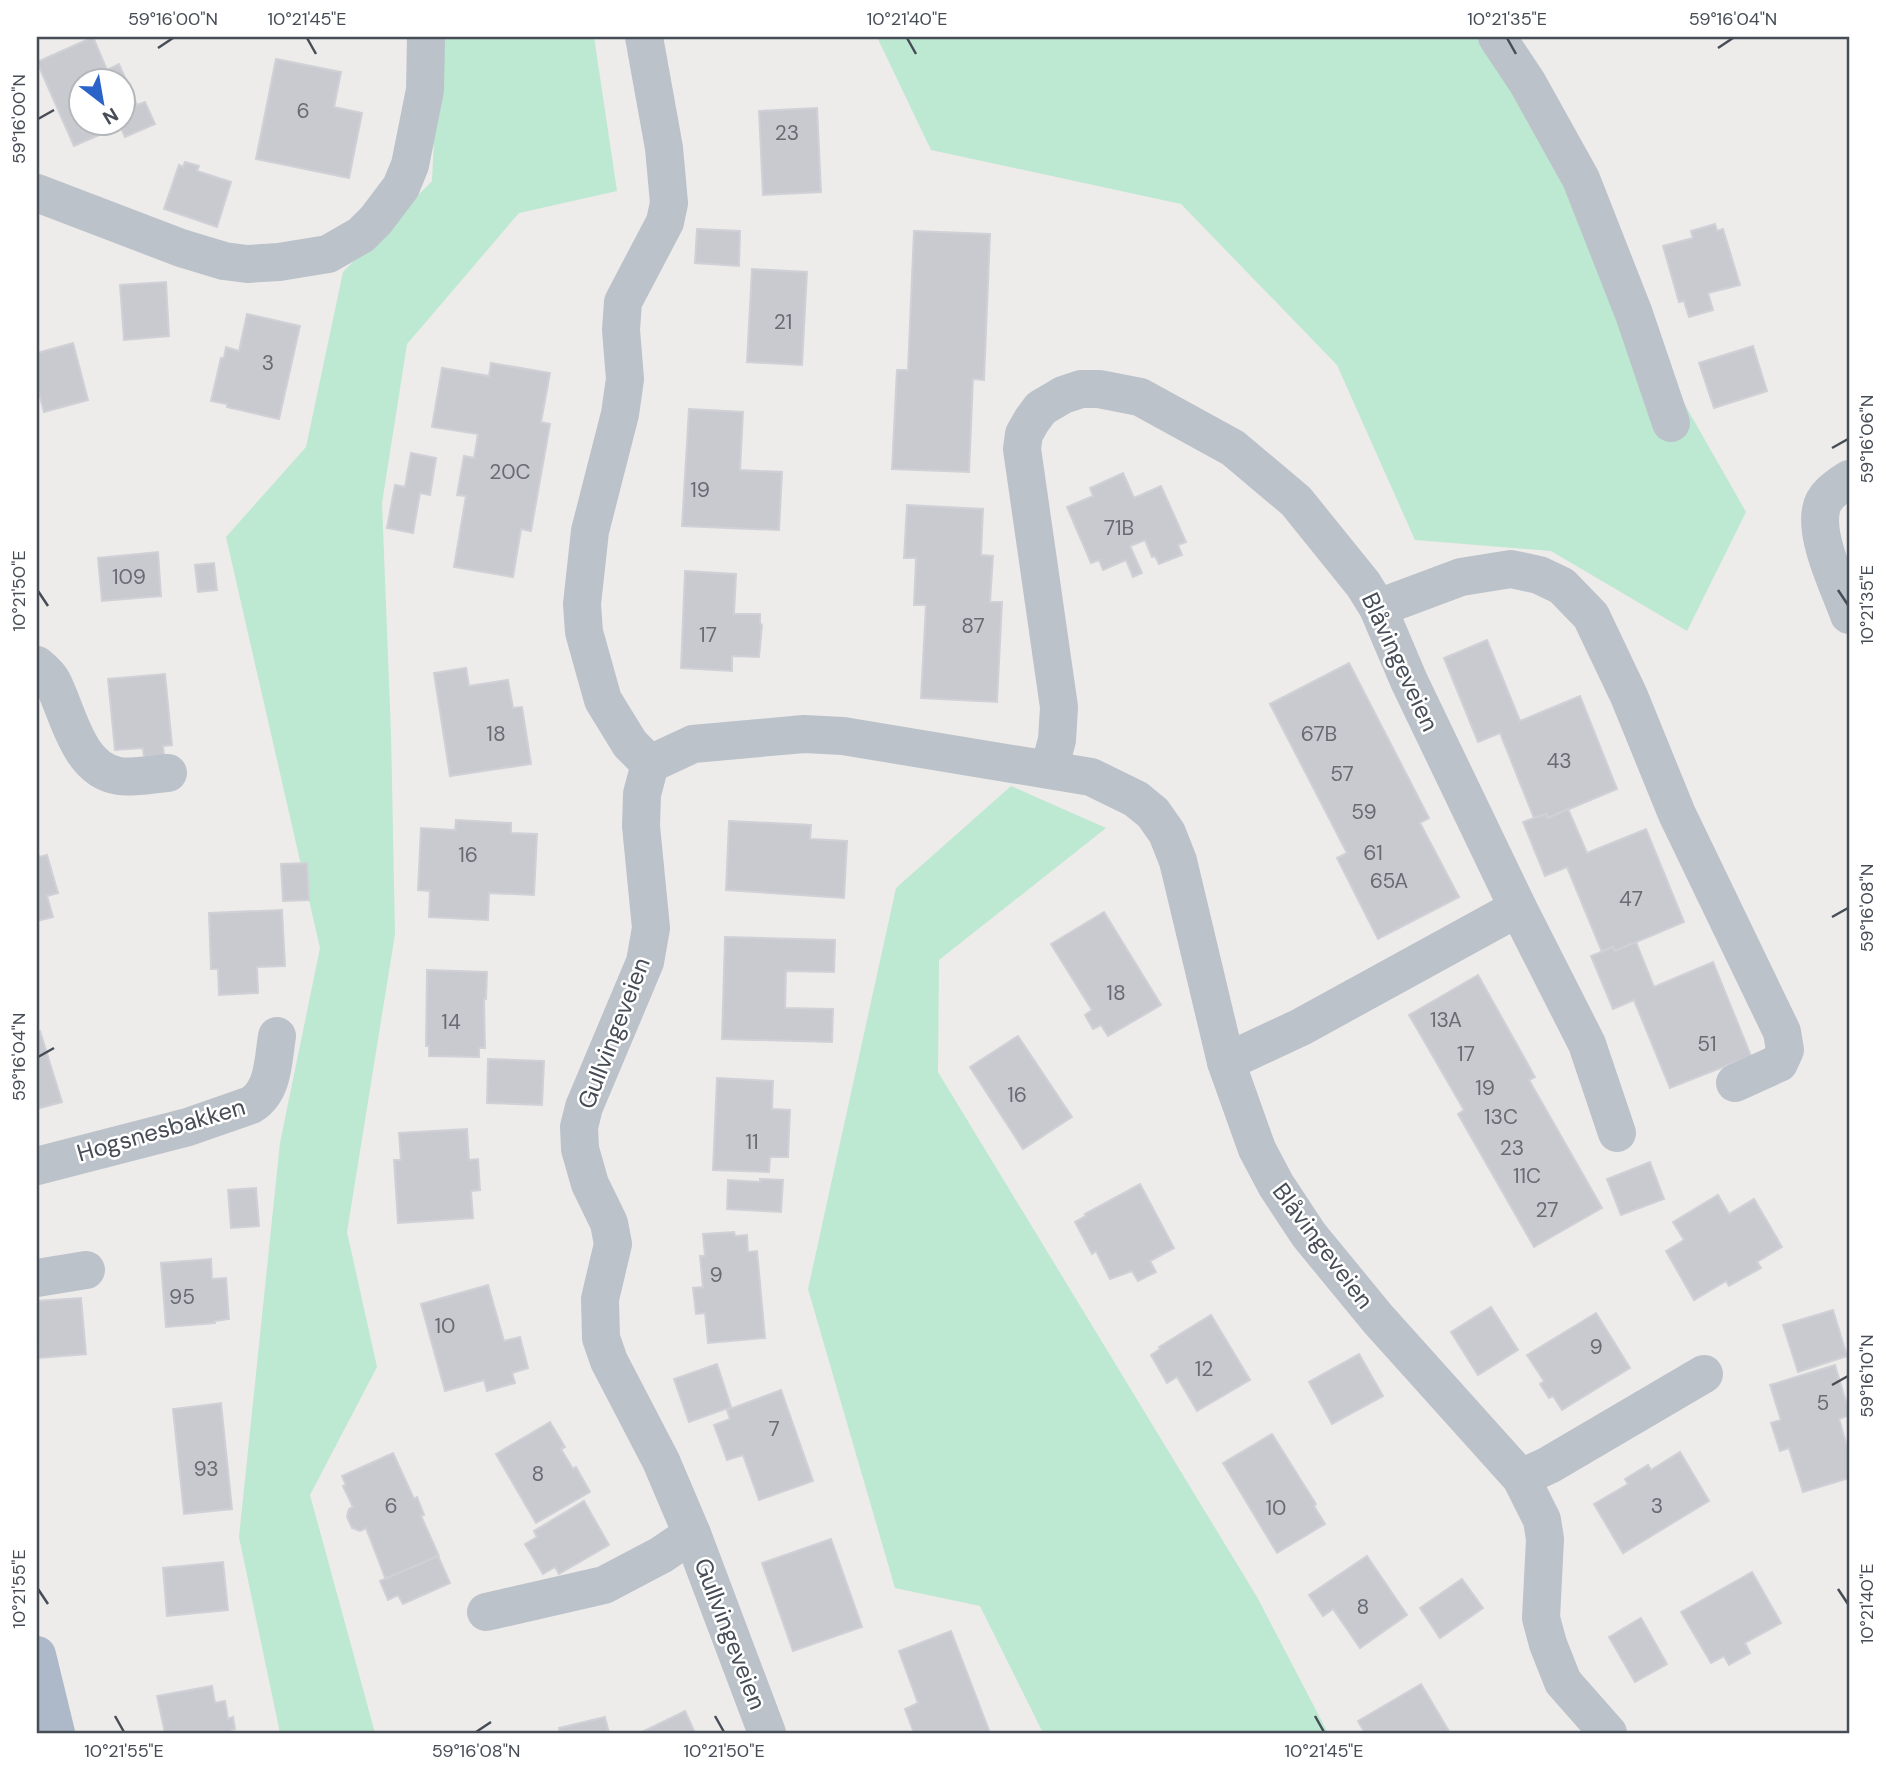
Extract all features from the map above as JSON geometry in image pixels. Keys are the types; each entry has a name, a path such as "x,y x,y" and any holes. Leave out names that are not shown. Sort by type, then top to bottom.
{"main road":[{"path":"37,1655 56,1733"}],"street":[{"path":"37,193 181,248 224,261 247,264 279,262 328,254 361,235 401,187 410,165 425,90 426,37"},
{"path":"644,37 664,148 669,203 665,222 623,302 621,330 625,379 620,414 590,531 582,604 584,632 603,700 630,744 650,764"},
{"path":"1497,37 1527,82 1581,179 1634,314 1671,423"},
{"name":"Blåvingeveien","path":"1049,769 1057,740 1059,707 1022,449 1024,434 1041,408 1063,395 1081,389 1140,397 1233,448 1296,501 1363,584 1378,608 1409,681 1587,1044 1617,1133"},
{"path":"1849,479 1834,488 1821,508 1821,528 1828,557 1849,615"},
{"path":"1378,608 1461,577 1511,569 1539,575 1562,586 1591,616 1629,696 1677,814 1782,1031 1785,1050 1779,1063 1735,1083"},
{"path":"37,665 51,678 77,742 92,761 118,776 168,773"},
{"name":"Blåvingeveien","path":"650,764 694,744 804,734 843,736 1091,777 1136,799 1153,813 1167,833 1178,861 1226,1062 1257,1149 1276,1185 1309,1235 1378,1319 1521,1478 1542,1520 1544,1530 1541,1618 1548,1644 1563,1682 1608,1733"},
{"name":"Gullvingeveien","path":"650,764 642,794 641,826 652,928 645,962 584,1107 579,1127 580,1149 590,1184 609,1223 613,1244 600,1299 601,1338 608,1361 661,1461 692,1534 767,1733"},
{"path":"1226,1062 1301,1027 1518,908"},
{"name":"Hogsnesbakken","path":"37,1166 187,1127 251,1105 260,1100 268,1089 277,1036"},
{"path":"37,1278 86,1270"},
{"path":"1521,1478 1549,1465 1704,1374"},
{"name":"Gullvingeveien","path":"486,1612 604,1585 661,1555 692,1534"}],"green space":[{"path":"439,37 594,37 617,191 519,213 407,344 382,503 395,934 347,1232 377,1367 310,1495 375,1733 280,1733 239,1537 280,1143 320,948 226,537 306,447 343,272 432,181"},
{"path":"877,37 1491,37 1587,233 1746,512 1687,631 1551,551 1415,540 1337,365 1181,204 931,150"},
{"path":"1011,786 1106,828 939,960 938,1072 1257,1597 1328,1733 1043,1733 980,1606 895,1588 808,1289 896,888"}],"building":[{"path":"93,37 105,66 66,66 66,128 37,62"},
{"path":"276,59 341,72 334,107 362,113 349,178 256,159"},
{"path":"145,102 155,124 136,132 136,103 137,105"},
{"path":"817,108 821,192 763,195 759,111"},
{"path":"70,136 97,136 74,146"},
{"path":"185,162 199,166 197,171 231,182 217,227 164,209 179,165 183,167"},
{"path":"1715,224 1717,231 1723,229 1740,285 1708,293 1713,310 1689,317 1684,301 1679,302 1663,246 1693,238 1691,231"},
{"path":"697,229 740,231 739,266 695,263"},
{"path":"914,231 990,234 984,380 973,379 969,472 892,469 897,370 908,370"},
{"path":"752,269 807,272 802,365 747,362"},
{"path":"166,282 169,336 124,340 120,285"},
{"path":"247,314 300,326 279,419 211,401 221,358 224,358 226,347 239,351"},
{"path":"73,343 88,400 44,412 37,385 37,353"},
{"path":"1753,346 1767,391 1714,408 1699,363"},
{"path":"491,363 550,373 541,422 550,424 531,531 521,529 513,577 454,567 466,496 457,495 464,456 474,458 478,434 432,427 442,368 489,376"},
{"path":"689,409 743,412 740,470 782,472 779,530 682,526"},
{"path":"411,453 436,458 430,495 420,493 413,533 387,528 395,485 405,487"},
{"path":"1123,473 1134,498 1161,486 1186,542 1178,545 1182,555 1159,564 1155,556 1152,557 1145,540 1130,546 1142,573 1133,577 1126,560 1103,570 1099,560 1091,563 1067,507 1093,496 1090,488"},
{"path":"907,505 983,509 981,555 993,556 990,602 1002,602 997,702 921,698 926,605 914,605 916,558 904,558"},
{"path":"158,552 161,596 102,601 98,558"},
{"path":"214,563 217,590 198,592 195,565"},
{"path":"685,571 736,574 734,614 760,614 762,625 759,657 732,656 732,671 681,668"},
{"path":"1487,640 1520,721 1580,696 1617,789 1548,818 1546,814 1534,818 1500,733 1478,742 1444,658"},
{"path":"1349,663 1429,818 1420,823 1459,897 1378,939 1337,858 1347,853 1270,704"},
{"path":"466,668 469,686 508,680 513,708 522,707 531,764 450,776 434,673"},
{"path":"165,674 172,745 163,746 164,755 144,757 143,748 115,750 108,679"},
{"path":"1568,809 1587,853 1646,829 1684,922 1615,951 1613,947 1602,952 1567,867 1545,876 1523,822 1546,814 1548,818"},
{"path":"456,820 511,823 511,833 537,834 534,895 489,893 488,920 429,917 430,891 418,890 421,828 455,830"},
{"path":"729,821 811,825 810,839 847,841 844,898 726,890"},
{"path":"37,848 39,857 47,855 58,893 47,896 53,917 37,921"},
{"path":"307,863 309,900 283,901 281,864"},
{"path":"282,910 285,966 257,967 258,993 219,995 218,969 211,969 209,913"},
{"path":"1104,912 1161,1005 1108,1036 1101,1025 1093,1029 1085,1015 1092,1010 1051,944"},
{"path":"725,937 835,940 834,972 786,971 785,1008 833,1009 832,1042 722,1039"},
{"path":"1636,942 1654,987 1713,962 1751,1056 1670,1088 1634,1000 1613,1009 1591,956 1613,947 1615,951"},
{"path":"427,970 487,972 484,999 485,1048 479,1048 479,1057 429,1056 429,1046 426,1046"},
{"path":"1478,975 1535,1077 1529,1080 1602,1208 1534,1247 1458,1114 1464,1110 1409,1015"},
{"path":"40,1031 62,1102 37,1109 37,1032"},
{"path":"1018,1036 1072,1117 1023,1149 970,1067"},
{"path":"488,1059 544,1061 542,1105 487,1103"},
{"path":"717,1078 773,1081 772,1109 790,1110 788,1157 770,1157 769,1172 713,1170"},
{"path":"467,1129 469,1160 478,1159 480,1190 471,1191 473,1218 398,1223 394,1160 401,1160 399,1133"},
{"path":"1650,1162 1664,1199 1621,1215 1607,1179"},
{"path":"760,1179 783,1180 781,1212 727,1209 728,1180 760,1182"},
{"path":"1140,1184 1174,1248 1150,1261 1156,1272 1138,1281 1132,1271 1110,1279 1096,1251 1092,1254 1075,1222"},
{"path":"256,1188 259,1226 231,1228 228,1190"},
{"path":"1718,1195 1729,1214 1754,1199 1782,1247 1757,1262 1761,1268 1729,1286 1726,1281 1694,1300 1666,1251 1684,1240 1673,1222"},
{"path":"734,1232 735,1236 747,1235 748,1252 757,1251 765,1338 708,1343 705,1313 696,1314 693,1288 703,1287 700,1256 705,1256 703,1234"},
{"path":"211,1259 212,1279 226,1278 229,1319 215,1323 166,1327 161,1263"},
{"path":"488,1285 504,1341 520,1337 528,1368 512,1373 515,1383 487,1391 484,1380 445,1391 421,1304"},
{"path":"81,1298 86,1354 39,1358 37,1301"},
{"path":"1491,1307 1518,1350 1478,1375 1451,1332"},
{"path":"1833,1310 1847,1356 1798,1372 1783,1325"},
{"path":"1596,1313 1630,1368 1562,1410 1553,1396 1549,1398 1540,1384 1544,1381 1527,1355"},
{"path":"1211,1315 1250,1380 1197,1411 1177,1377 1167,1383 1151,1355 1160,1349 1159,1347"},
{"path":"1359,1354 1383,1396 1332,1424 1309,1382"},
{"path":"717,1364 731,1407 689,1422 674,1379"},
{"path":"1835,1365 1849,1412 1849,1415 1839,1419 1849,1453 1849,1478 1803,1492 1789,1448 1780,1451 1771,1423 1781,1420 1770,1385"},
{"path":"781,1390 813,1481 759,1500 743,1455 727,1460 714,1425 730,1419 727,1410"},
{"path":"221,1403 232,1509 184,1514 173,1409"},
{"path":"550,1422 565,1447 561,1449 573,1469 576,1467 590,1492 536,1523 496,1454"},
{"path":"1272,1434 1316,1504 1314,1506 1325,1524 1277,1553 1223,1463"},
{"path":"1680,1452 1709,1501 1623,1553 1594,1504 1628,1484 1625,1479 1648,1465 1651,1470"},
{"path":"393,1453 414,1499 417,1497 424,1515 421,1516 439,1556 386,1580 366,1528 360,1531 352,1528 347,1517 349,1509 353,1507 343,1486 346,1485 342,1476"},
{"path":"584,1501 609,1545 559,1574 555,1567 543,1574 525,1544 537,1537 534,1531"},
{"path":"831,1539 862,1627 793,1651 762,1563"},
{"path":"438,1556 450,1583 403,1604 398,1595 388,1600 380,1581"},
{"path":"1367,1556 1407,1615 1360,1648 1333,1609 1323,1616 1309,1595"},
{"path":"223,1562 228,1610 167,1616 163,1568"},
{"path":"1752,1572 1781,1623 1745,1643 1750,1653 1729,1665 1724,1656 1711,1663 1681,1612"},
{"path":"1462,1579 1483,1608 1440,1638 1420,1608"},
{"path":"1641,1618 1667,1664 1635,1682 1609,1637"},
{"path":"951,1631 990,1733 914,1733 905,1709 918,1703 899,1651"},
{"path":"1421,1684 1450,1733 1365,1733 1358,1721"},
{"path":"212,1686 215,1703 225,1701 228,1719 233,1717 235,1729 231,1730 231,1733 165,1733 157,1696"},
{"path":"685,1711 695,1733 640,1733"},
{"path":"605,1717 609,1733 560,1733 559,1728"}]}
